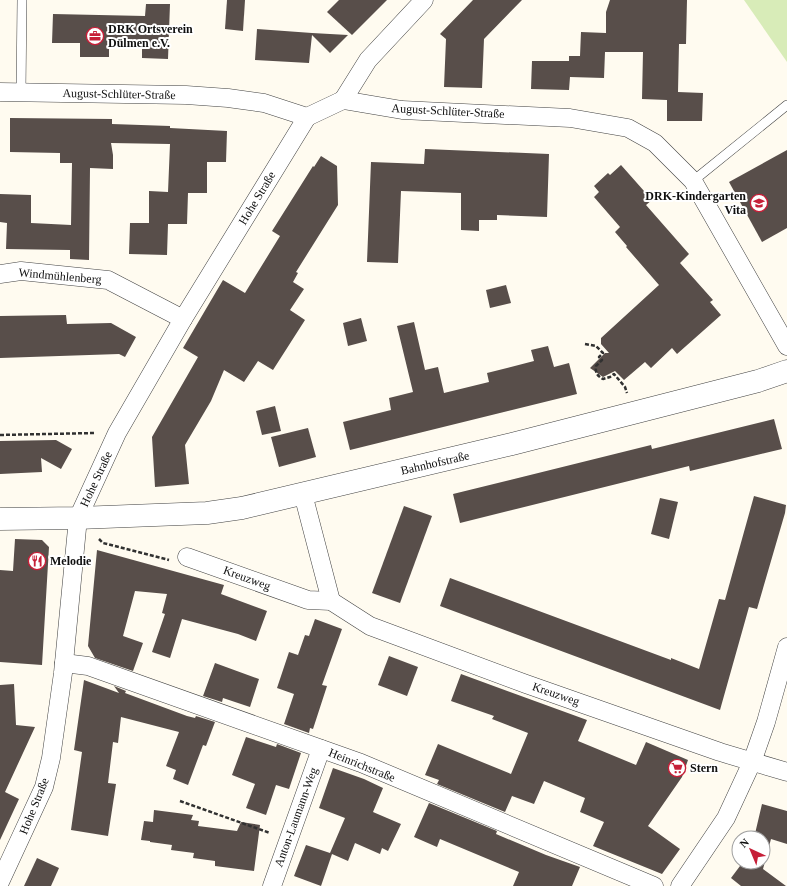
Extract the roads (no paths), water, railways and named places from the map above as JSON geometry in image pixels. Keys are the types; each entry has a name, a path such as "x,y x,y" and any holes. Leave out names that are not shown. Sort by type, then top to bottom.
{"street":[{"path":"307,117 343,100 368,60 424,0"},
{"name":"August-Schlüter-Straße","path":"0,92 186,95 228,98 264,103 307,117"},
{"name":"August-Schlüter-Straße","path":"343,100 402,110 570,118 628,128 655,143 693,181 787,346"},
{"name":"Hohe Straße","path":"0,882 44,787 51,758 64,663 78,518 117,433 183,319 307,117"},
{"name":"Windmühlenberg","path":"0,274 21,271 108,280 183,319"},
{"name":"Bahnhofstraße","path":"78,518 207,513 242,508 512,444 758,381 787,371"},
{"path":"303,494 331,600"},
{"path":"0,520 78,518"},
{"name":"Kreuzweg","path":"187,557 308,600 331,600 370,626 526,684 720,752 787,772"},
{"path":"680,886 726,818 752,762 766,722 787,647"},
{"name":"Heinrichstraße","path":"64,663 88,666 321,748 368,766 654,886"},
{"name":"Anton-Laumann-Weg","path":"272,886 321,748"}],"lane":[{"path":"21,92 22,0"},
{"path":"693,181 787,105"}],"place":[{"name":"DRK Ortsverein Dülmen e.V.","path":"95,36"},
{"name":"DRK-Kindergarten Vita","path":"759,203"},
{"name":"Melodie","path":"37,561"},
{"name":"Stern","path":"677,768"}]}
